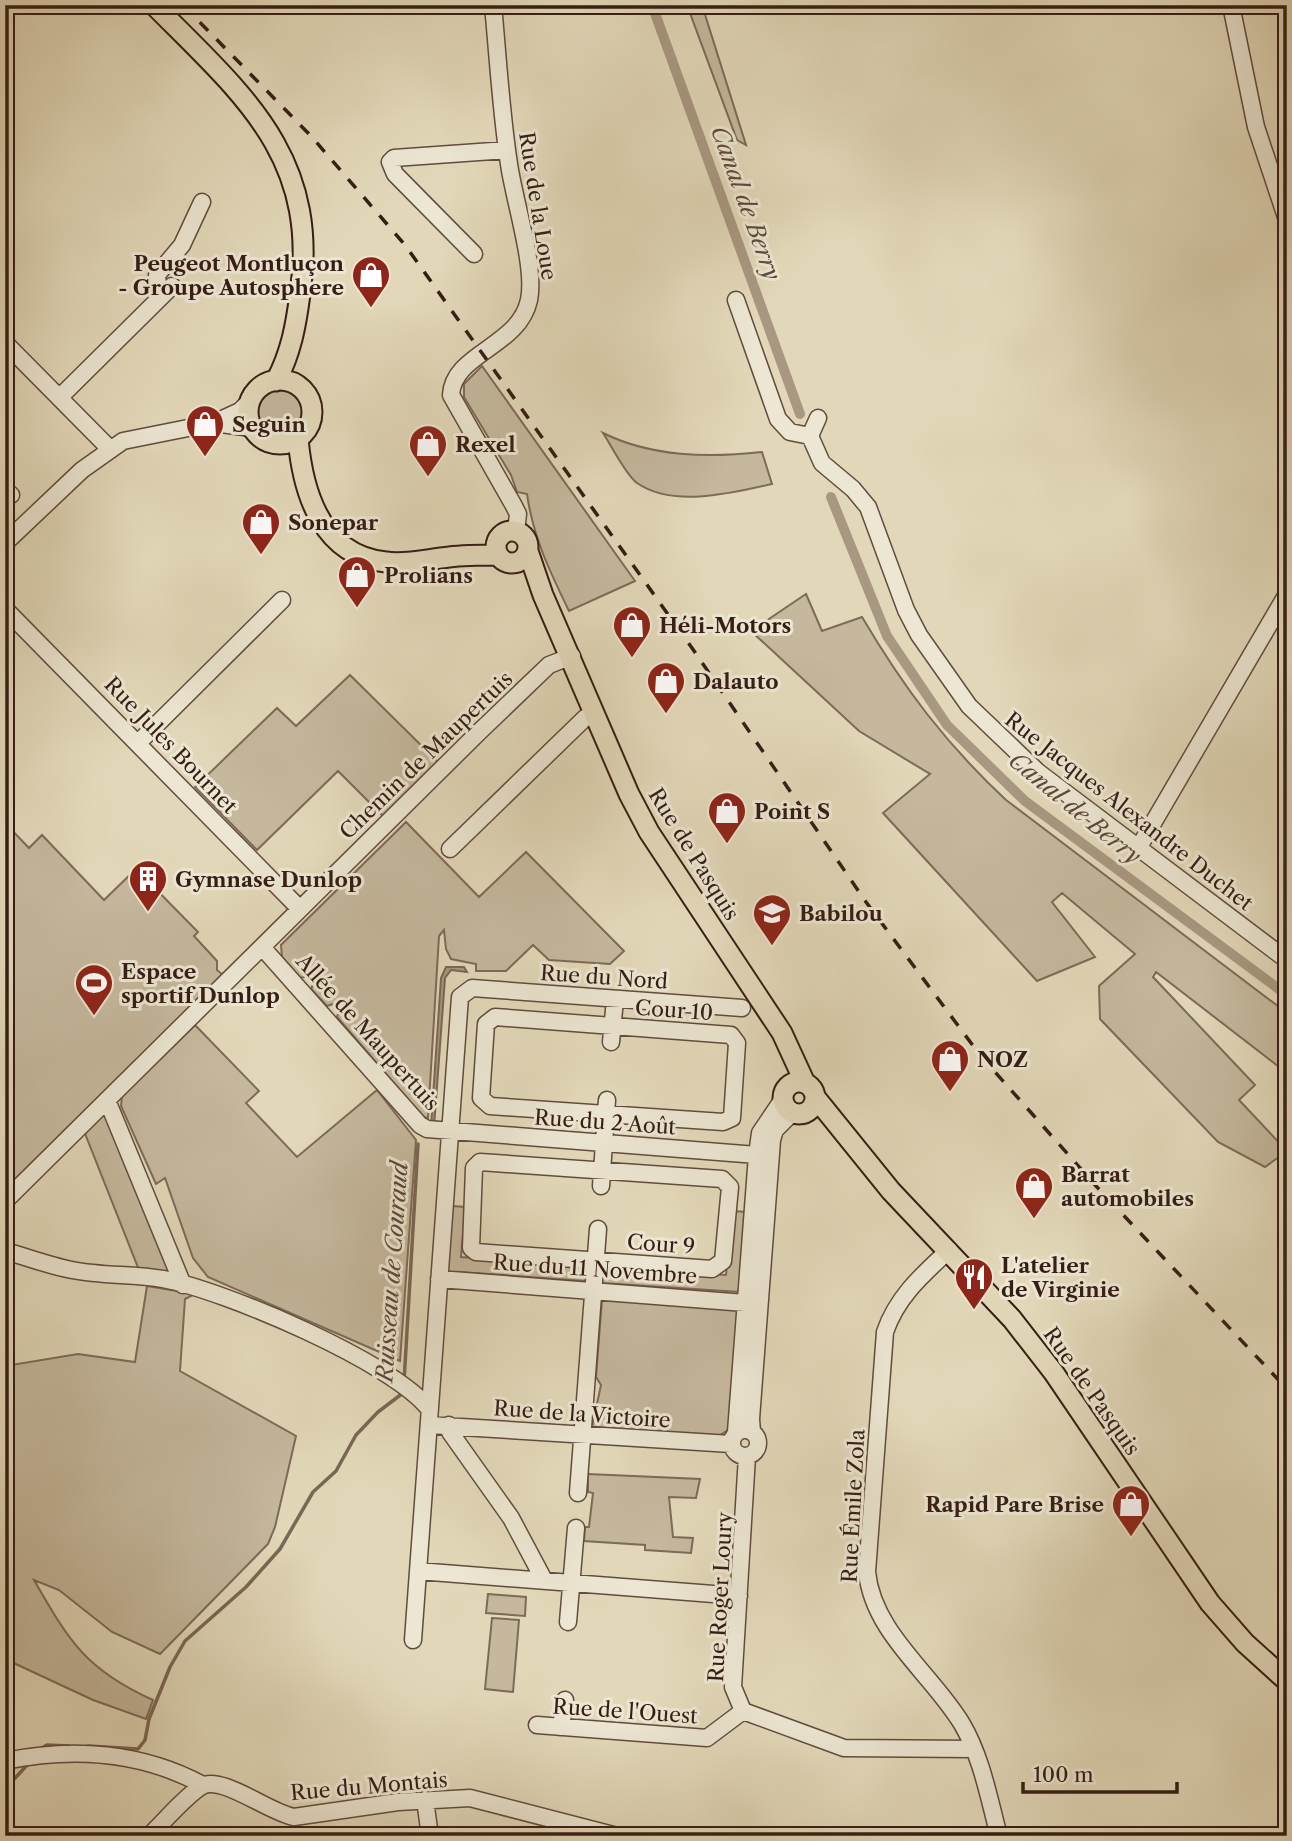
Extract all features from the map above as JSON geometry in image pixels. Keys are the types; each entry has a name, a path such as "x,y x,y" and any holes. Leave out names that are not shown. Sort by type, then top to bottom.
{"main road":[{"path":"154,5 256,111 287,166 298,201 304,251 293,340 298,385 311,402 312,412 311,423 298,439 276,444"},
{"path":"276,380 293,340"},
{"path":"298,385 276,380 260,387 248,410 252,428 262,439 276,444 285,452 302,479 319,519 335,540 354,554 385,562 509,553"},
{"path":"298,439 302,479"},
{"name":"Rue de Pasquis","path":"516,531 524,536 509,553 543,595 572,656 616,765 649,832 792,1050 799,1098 848,1135 891,1191 1012,1319 1054,1373 1210,1602 1245,1643 1287,1681"}],"street":[{"name":"Rue de la Loue","path":"493,5 507,150 530,275 530,298 523,316 512,331 456,377 451,395 518,514 516,531"},
{"path":"1231,5 1256,127 1287,220"},
{"path":"474,254 395,174 390,162 394,158 507,150"},
{"path":"159,299 157,275 177,252 202,202"},
{"path":"60,397 172,286"},
{"path":"736,300 778,419 790,432 810,436 818,418"},
{"path":"7,349 60,397 109,448"},
{"path":"5,551 12,538 109,448 139,436 213,423 240,411 251,400"},
{"path":"213,423 252,428"},
{"name":"Rue Jacques Alexandre Duchet","path":"810,436 822,463 853,489 868,507 906,610 919,635 969,706 1021,758 1287,960"},
{"path":"1139,847 1287,594"},
{"path":"139,742 282,600"},
{"name":"Rue Jules Bournet","path":"7,608 300,909"},
{"name":"Chemin de Maupertuis","path":"5,1201 549,665 572,656"},
{"path":"450,849 585,718 595,713"},
{"name":"Allée de Maupertuis","path":"262,947 420,1125 450,1132"},
{"name":"Rue du Nord","path":"450,1132 460,997 464,991 472,989 742,1008"},
{"path":"612,1034 615,999"},
{"name":"Cour 10","path":"495,1017 612,1034 731,1035 737,1043 732,1118 728,1122 607,1107 484,1103 481,1098 486,1024 495,1017"},
{"name":"Rue Roger Loury","path":"753,1303 760,1133 799,1098"},
{"name":"Rue Roger Loury","path":"743,1711 733,1687 747,1456 755,1452 758,1443 740,1436 772,1140 775,1130 799,1098"},
{"path":"107,1100 178,1265 183,1285"},
{"path":"601,1178 607,1107"},
{"path":"413,1640 450,1132"},
{"name":"Rue du 2 Août","path":"450,1132 757,1155"},
{"name":"Cour 9","path":"480,1162 601,1178 727,1181 730,1187 723,1261 712,1269 473,1250 474,1168 480,1162"},
{"path":"578,1493 598,1229"},
{"name":"Rue Émile Zola","path":"949,1250 906,1291 892,1312 885,1332 867,1572 869,1595 883,1621 960,1721 974,1749 999,1836"},
{"path":"5,1251 74,1271 163,1279 272,1317 349,1354 405,1387 429,1417"},
{"name":"Rue du 11 Novembre","path":"439,1279 753,1303"},
{"name":"Rue de la Victoire","path":"429,1417 449,1426 582,1436 740,1436"},
{"path":"449,1426 450,1432 494,1498 511,1518 544,1580"},
{"path":"740,1436 736,1453 747,1456"},
{"path":"568,1622 576,1528"},
{"path":"418,1571 739,1596"},
{"path":"561,1727 565,1700"},
{"path":"743,1711 844,1748 974,1749"},
{"name":"Rue de l'Ouest","path":"537,1725 707,1738 743,1711"},
{"name":"Rue du Montais","path":"5,1761 56,1754 106,1754 130,1758 203,1785 218,1784 232,1788 278,1815 294,1817 425,1800 485,1800 617,1836"},
{"path":"149,1836 203,1785"},
{"path":"425,1800 430,1836"}],"shaded area":[{"path":"687,5 702,5 746,145 737,140"},
{"path":"482,366 635,581 569,611 538,540 527,494 517,492 511,475 464,397 464,384"},
{"path":"280,389 296,396 303,412 296,428 280,435 264,428 257,412 264,396"},
{"path":"603,433 641,447 681,454 762,452 772,484 703,496 685,497 651,491 633,479"},
{"path":"806,594 822,631 862,617 927,714 1006,800 1287,1013 1287,1073 1156,972 1153,977 1255,1085 1239,1100 1287,1151 1265,1167 1218,1142 1100,1019 1099,986 1135,954 1062,893 1052,902 1095,957 1037,981 883,813 930,774 859,731 751,631"},
{"path":"350,675 439,763 384,817 338,771 257,850 195,787 277,708 296,726"},
{"path":"406,822 479,897 526,852 624,951 610,964 549,960 533,945 506,971 476,971 476,964 451,959 446,949 444,930 439,936 428,1118 423,1117 337,1017 339,1010 333,1004 327,1006 311,989 314,982 309,976 300,978 282,957 281,945"},
{"name":"Espace sportif Dunlop","path":"5,823 29,848 42,835 104,900 136,869 198,932 194,936 217,961 217,970 223,975 5,1191"},
{"path":"446,967 464,967 467,972 451,970 445,978 434,1127 431,1127 441,978"},
{"path":"195,1025 259,1091 246,1103 297,1157 377,1090 416,1140 400,1361 208,1277 193,1258 165,1178 156,1184 121,1106 122,1096"},
{"path":"106,1111 170,1271 139,1270 84,1131"},
{"path":"453,1206 465,1207 461,1257 587,1266 586,1281 446,1271"},
{"path":"733,1211 746,1212 740,1292 602,1283 602,1267 726,1275"},
{"path":"147,1286 195,1294 185,1299 180,1371 296,1436 275,1527 268,1544 160,1654 112,1632 59,1590 34,1580 69,1637 82,1652 111,1677 153,1700 146,1719 93,1700 5,1659 5,1366 78,1354 135,1362"},
{"path":"602,1299 741,1310 731,1428 717,1437 592,1427 601,1385 596,1377"},
{"path":"588,1474 700,1479 696,1498 669,1497 673,1537 693,1538 691,1553 645,1550 645,1545 584,1541 585,1527 589,1527 593,1493 588,1492"},
{"path":"488,1594 526,1597 525,1616 486,1613"},
{"path":"492,1618 519,1620 513,1692 485,1689"}],"waterway":[{"name":"Canal de Berry","path":"652,5 800,414"},
{"name":"Canal de Berry","path":"831,497 887,636 947,725 1025,801 1287,995"},
{"name":"Ruisseau de Couraud","path":"404,1382 418,1144"},
{"name":"Ruisseau de Couraud","path":"88,1746 138,1749 145,1740 149,1719 170,1667 185,1641 246,1587 280,1549 313,1492 336,1471 356,1435 378,1412 403,1393"},
{"name":"Ruisseau de Couraud","path":"36,1751 47,1745 69,1746"},
{"name":"Ruisseau de Couraud","path":"5,1789 29,1763"}],"railway":[{"path":"183,5 311,136 405,245 692,648 866,902 980,1055 1096,1186 1287,1389"}],"place":[{"name":"Peugeot Montluçon - Groupe Autosphere","path":"371,309"},
{"name":"Seguin","path":"205,458"},
{"name":"Rexel","path":"428,478"},
{"name":"Sonepar","path":"261,556"},
{"name":"Prolians","path":"357,609"},
{"name":"Héli-Motors","path":"632,659"},
{"name":"Dalauto","path":"666,715"},
{"name":"Point S","path":"727,845"},
{"name":"Gymnase Dunlop","path":"148,913"},
{"name":"Babilou","path":"772,947"},
{"name":"Espace sportif Dunlop","path":"94,1017"},
{"name":"NOZ","path":"950,1093"},
{"name":"Barrat automobiles","path":"1034,1220"},
{"name":"L'atelier de Virginie","path":"974,1311"},
{"name":"Rapid Pare Brise","path":"1131,1538"}]}
